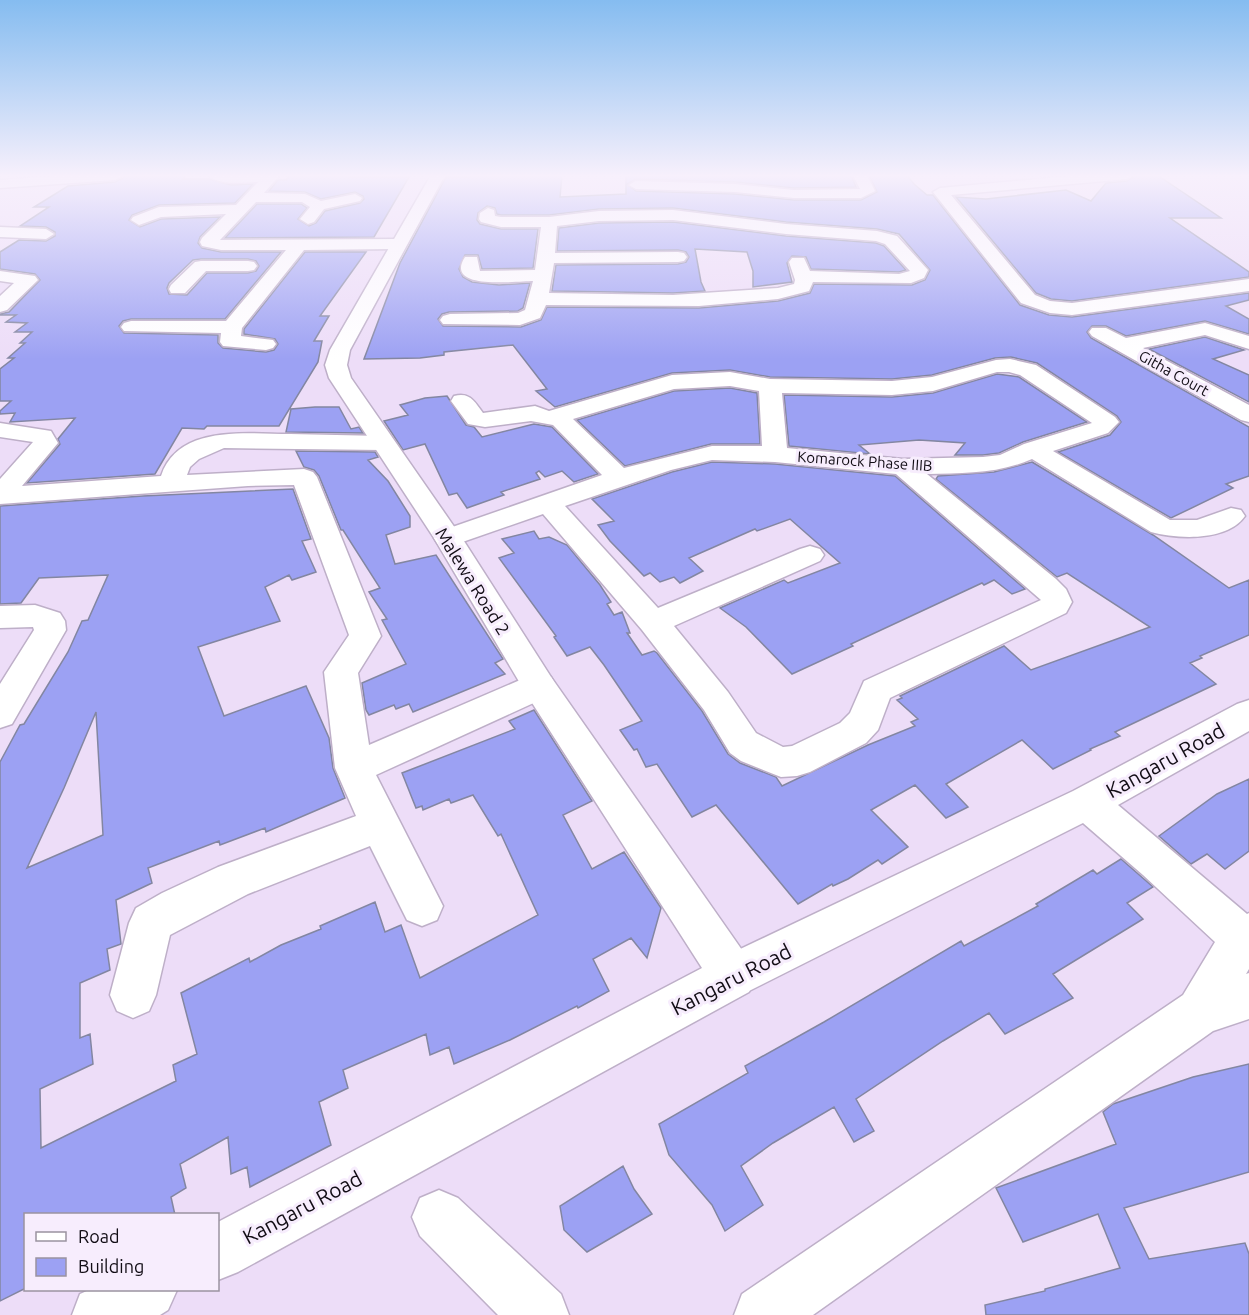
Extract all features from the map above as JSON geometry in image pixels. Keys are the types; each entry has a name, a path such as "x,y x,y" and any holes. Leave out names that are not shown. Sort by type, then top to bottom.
{"street":[{"path":"0,246 16,236"},
{"path":"213,236 207,242 221,245 398,244"},
{"name":"Malewa Road 2","path":"402,236 340,350 336,364 340,378 448,538 539,686 733,976"},
{"path":"450,320 527,318 533,314 539,298 547,236"},
{"path":"539,298 729,299 793,291 802,287 803,276 789,236"},
{"path":"803,276 899,279 911,278 918,274 919,270 891,240 878,236"},
{"path":"976,236 1028,299 1060,309 1249,285"},
{"path":"266,344 230,342 232,327 299,245"},
{"path":"471,261 471,274 477,276 544,267 678,257"},
{"path":"178,289 201,266 282,266"},
{"path":"0,276 29,280 0,306"},
{"path":"131,327 232,327"},
{"path":"1124,345 1206,329 1249,343"},
{"name":"Githa Court","path":"1099,332 1249,415"},
{"name":"Komarock Phase IIIB","path":"448,538 619,478 664,464 712,453 776,454 903,467 983,465 1006,461 1034,449 1100,428 1107,422 1028,370 1010,365 996,366 933,384 903,387 770,386 730,379 672,382 553,417"},
{"path":"770,386 776,454"},
{"path":"462,400 476,419 492,420 535,413 541,417 561,419 619,478"},
{"path":"0,496 46,443 42,436 4,434"},
{"path":"172,483 173,474 183,457 194,450 224,441 382,443"},
{"path":"1034,449 1161,526 1189,531 1209,527 1231,516"},
{"path":"549,504 653,622 716,702 743,743 754,751 781,762 797,761 853,733 866,720 876,690 1055,606 1057,599 1045,586 903,467"},
{"path":"0,496 248,478 304,477 365,636 341,672 354,768 380,825 422,906"},
{"path":"653,622 810,555"},
{"path":"0,617 35,616 49,621 51,630 0,714"},
{"path":"354,768 539,686"},
{"name":"Kangaru Road","path":"219,1251 733,976 1087,803 1249,714"},
{"path":"1087,803 1247,940 1200,1012"},
{"path":"133,995 151,923 177,906 236,880 380,825"},
{"path":"763,1315 1200,1012 1249,996"},
{"path":"439,1217 540,1315"},
{"path":"100,1315 146,1291"}],"building":[{"path":"54,236 201,236 198,243 202,248 221,252 281,252 225,319 131,319 123,321 119,326 124,333 218,335 218,343 223,348 266,352 274,350 278,344 275,339 244,334 244,329 305,252 366,252 320,316 329,316 314,341 322,341 318,362 279,426 182,428 155,474 27,483 60,444 58,439 75,418 10,422 15,413 0,414 0,411 11,401 0,401 0,369 14,358 8,358 25,343 20,343 32,332 15,332 27,323 6,322 16,315 0,314 9,312 40,280 35,274 0,269 0,252 19,240 46,241","holes":["248,259 256,261 259,266 256,271 207,273 187,295 169,294 167,288 169,283 193,260"]},
{"path":"227,236 374,236 374,237 225,238"},
{"path":"414,236 537,236 533,268 482,269 478,255 465,255 459,269 463,277 472,282 499,285 530,283 523,308 518,311 449,312 442,314 438,319 443,326 521,327 541,320 547,307 699,308 778,301 810,293 814,284 912,285 925,280 930,270 901,236 966,236 1020,305 1049,315 1072,317 1249,293 1249,300 1226,306 1249,319 1249,334 1205,321 1126,336 1106,326 1092,326 1087,332 1091,338 1249,427 1249,476 1226,484 1233,488 1171,518 1058,452 1110,435 1121,422 1117,416 1037,363 1011,357 995,358 932,375 892,379 770,377 730,370 672,373 555,407 536,391 547,389 513,345 444,352 444,355 420,358 364,359 400,263"},
{"path":"558,236 791,236 876,243 884,246 906,270 899,272 811,269 806,257 792,256 787,263 792,282 753,287 753,271 747,252 695,249 701,282 705,291 673,293 552,291 556,265 678,264 686,262 689,257 686,252 678,250 557,251"},
{"path":"989,236 1197,236 1249,272 1249,277 1072,301 1051,299 1036,293"},
{"path":"1205,337 1244,350 1213,359 1249,375 1249,402 1149,349"},
{"path":"997,374 1019,377 1087,422 1023,442 999,453 983,455 955,455 965,443 919,440 859,445 870,454 789,446 784,395 892,397 933,393"},
{"path":"730,388 757,393 760,444 711,444 625,466 577,420 674,391"},
{"path":"447,396 466,425 474,427 482,437 534,424 552,427 598,474 574,482 562,471 545,477 539,471 536,473 540,479 501,492 504,495 467,508 457,493 449,495 425,444 403,450 384,421 408,415 400,405 425,398"},
{"path":"339,407 351,429 359,427 363,433 286,432 291,409"},
{"path":"296,451 375,452 378,457 368,460 388,481 410,516 410,527 386,535 395,564 436,555 503,659 495,663 505,674 413,712 409,704 396,709 394,705 369,715 366,710 362,683 406,664 382,620 387,619 369,592 380,588 341,530 319,476 314,470 304,467"},
{"path":"712,462 775,464 895,476 1025,589 1012,594 994,580 984,585 982,583 792,674 746,627 720,608 784,580 788,583 840,563 790,519 757,531 755,529 689,558 703,571 680,583 674,577 660,582 650,573 644,576 610,541 598,525 614,521 592,499 672,472"},
{"path":"1032,462 1153,535 1229,588 1249,580 1249,635 1200,656 1202,658 1190,663 1216,684 1115,732 1120,736 1053,769 1022,740 946,784 968,807 946,818 915,785 871,810 908,847 882,864 878,860 848,879 833,886 832,884 798,904 716,805 692,817 657,764 646,767 637,749 634,750 620,730 642,721 604,665 590,647 567,656 554,637 556,636 499,558 514,553 502,539 534,531 539,539 549,537 567,545 600,585 611,602 607,604 614,615 622,612 630,633 627,633 642,655 654,651 657,653 702,711 728,754 740,763 776,777 782,786 868,745 915,726 911,722 918,719 897,700 902,698 900,696 1004,646 1031,670 1150,627 1067,573 1057,577 936,479 938,476 994,472"},
{"path":"293,489 311,539 302,541 316,572 292,580 289,575 265,587 280,621 198,647 224,716 306,686 329,738 333,768 345,798 266,832 265,828 220,845 219,841 148,868 152,883 116,900 121,944 107,949 110,970 80,983 80,1038 90,1034 93,1064 40,1089 41,1148 176,1081 173,1065 197,1054 181,993 249,958 250,962 281,945 321,929 320,926 375,902 385,932 401,925 420,978 538,915 501,834 498,836 473,795 451,803 449,799 423,810 422,806 416,808 402,773 515,729 509,721 534,710 592,801 563,815 592,869 624,852 661,908 647,958 631,938 593,959 609,991 578,1008 577,1006 510,1040 454,1064 449,1047 430,1055 426,1034 343,1070 348,1088 319,1102 331,1145 250,1187 247,1167 231,1174 228,1137 180,1164 186,1188 171,1197 175,1213 24,1213 24,1289 0,1301 0,762 20,725 24,724 68,652 82,621 88,620 108,575 39,578 21,603 0,604 0,506","holes":["96,712 103,835 27,868 64,788"]},
{"path":"1249,779 1249,851 1225,869 1207,854 1191,864 1159,836 1217,794"},
{"path":"1121,859 1153,887 1127,903 1143,919 1053,974 1073,998 1005,1034 989,1013 943,1041 856,1099 874,1131 854,1142 834,1107 773,1143 741,1166 763,1205 725,1231 712,1205 669,1155 659,1124 748,1073 745,1066 961,941 964,946 1038,906 1036,904 1093,870 1097,874"},
{"path":"1249,1064 1249,1172 1124,1208 1149,1259 1245,1243 1249,1254 1249,1315 986,1315 985,1305 1045,1291 1045,1289 1120,1268 1098,1214 1023,1242 996,1188 1116,1144 1103,1112 1113,1104 1193,1077"},
{"path":"623,1166 634,1189 652,1214 587,1252 564,1230 560,1206"}]}
